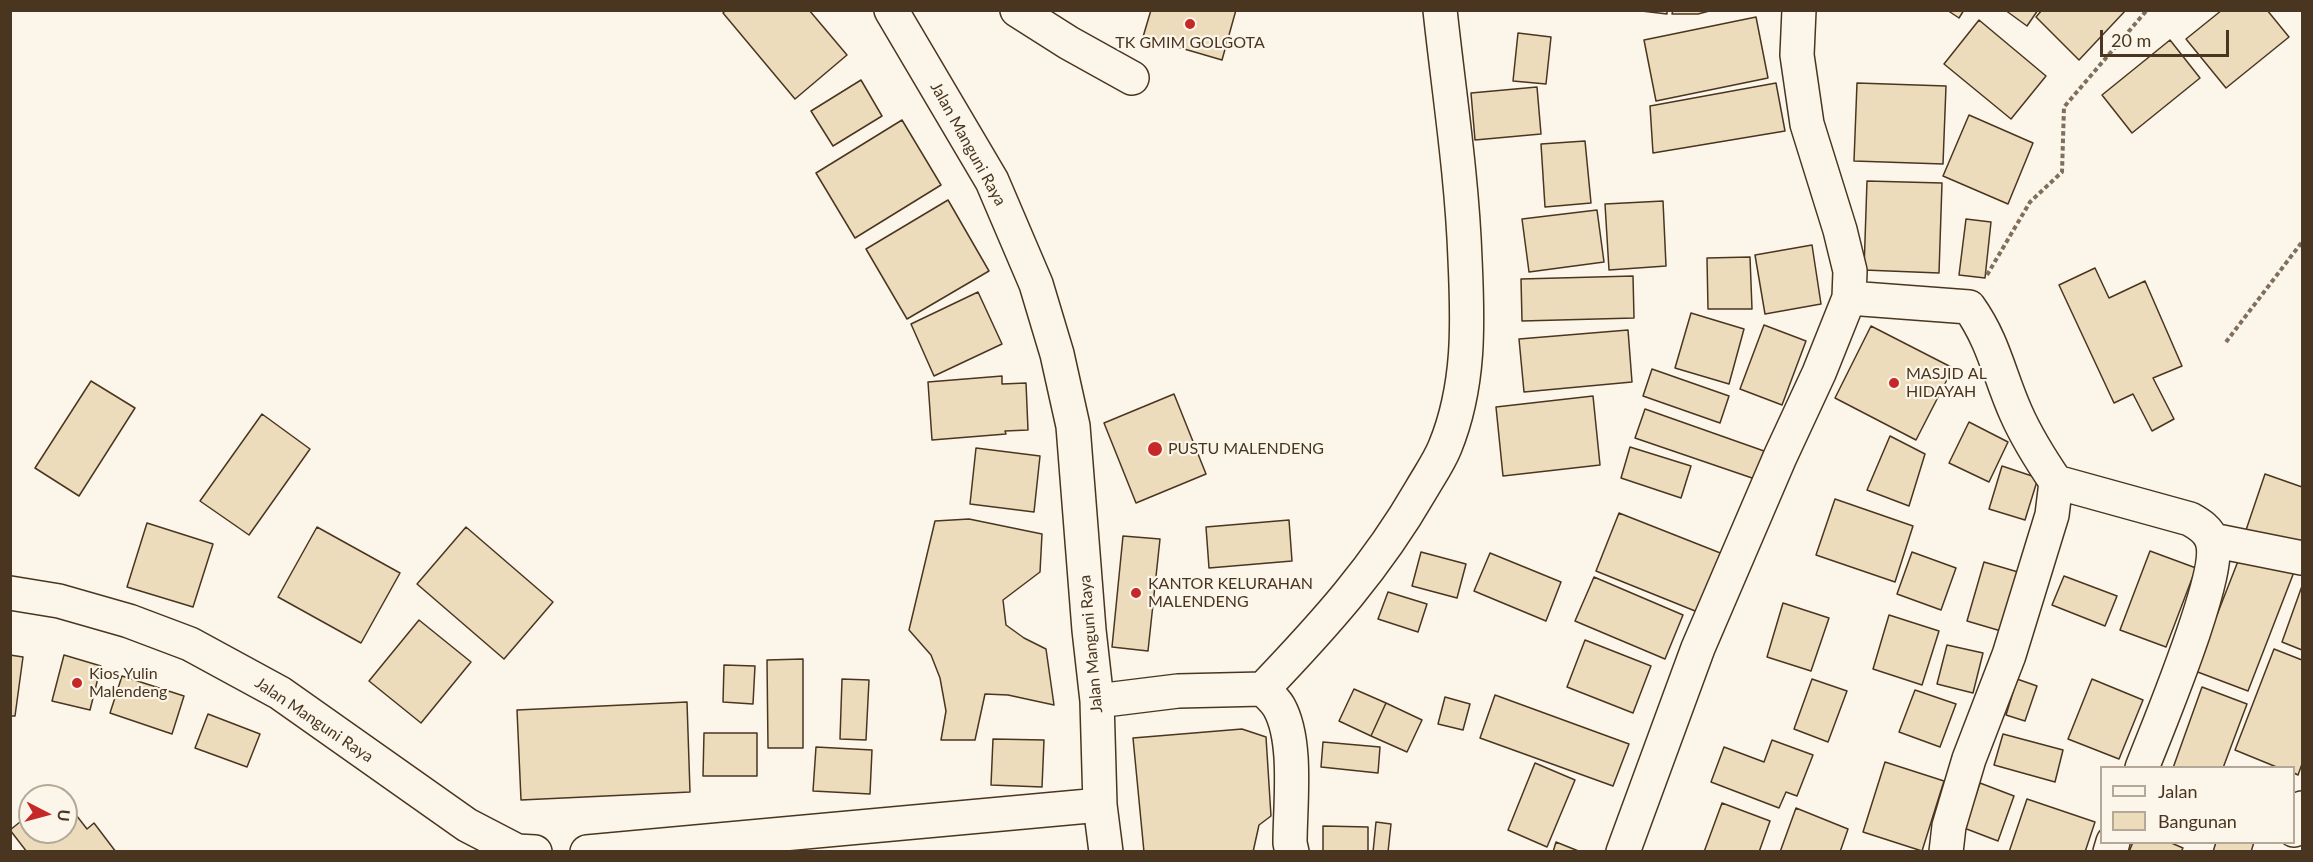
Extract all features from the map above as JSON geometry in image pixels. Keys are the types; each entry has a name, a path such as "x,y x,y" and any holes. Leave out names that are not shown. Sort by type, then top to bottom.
{"street":[{"name":"Jalan Manguni Raya","path":"891,10 992,181 1036,284 1057,354 1073,426 1097,701 1100,805 1106,852"},
{"path":"1017,10 1069,43 1132,78"},
{"path":"1097,701 1178,691 1263,689 1338,609 1386,547 1444,449 1455,420 1463,385 1468,322 1463,204 1440,10"},
{"path":"1623,852 1698,648 1780,457 1819,373 1849,298 1850,271 1840,230 1807,124 1797,55 1799,10"},
{"path":"1849,298 1969,307 1982,326 2015,412 2035,452 2056,482 2190,519 2201,525 2212,540 2214,552 2199,617 2143,766"},
{"path":"1946,852 1949,826 1969,759 2009,655 2052,515 2056,482"},
{"path":"2212,540 2302,558"},
{"name":"Jalan Manguni Raya","path":"10,592 59,601 129,621 190,644 280,693 421,795 467,825 517,851 535,852"},
{"path":"1263,689 1278,706 1285,719 1290,742 1291,847"},
{"path":"587,852 1100,805"},
{"path":"2295,827 2302,808"}],"path":[{"path":"1969,307 2030,202 2062,172 2064,107 2147,10"},
{"path":"2226,342 2302,242"}],"building":[{"path":"726,10 809,10 847,55 795,99 723,13"},
{"name":"TK GMIM GOLGOTA","path":"1151,10 1236,10 1222,60 1143,37"},
{"path":"1633,10 1667,10 1667,14"},
{"path":"1673,10 1713,10 1698,14 1672,14"},
{"path":"1947,10 1964,10 1959,18"},
{"path":"2005,10 2038,10 2027,26"},
{"path":"2042,10 2126,10 2079,60 2036,17"},
{"path":"2222,10 2267,10 2289,37 2226,88 2186,39"},
{"path":"1756,17 1768,78 1656,101 1644,40"},
{"path":"1979,20 2046,76 2011,119 1944,64"},
{"path":"1518,33 1551,37 1546,84 1513,81"},
{"path":"2170,40 2200,78 2132,133 2102,95"},
{"path":"861,80 882,116 833,146 811,111"},
{"path":"1776,83 1785,131 1653,153 1650,106"},
{"path":"1857,83 1946,86 1943,164 1854,161"},
{"path":"1537,87 1541,134 1475,140 1471,93"},
{"path":"1969,115 2033,143 2008,204 1943,176"},
{"path":"902,120 941,185 855,238 816,173"},
{"path":"1585,141 1591,203 1545,207 1541,144"},
{"path":"1867,181 1942,183 1939,273 1864,270"},
{"path":"948,200 989,271 907,319 866,249"},
{"path":"1663,201 1666,266 1609,270 1605,204"},
{"path":"1597,210 1604,262 1529,272 1522,219"},
{"path":"1966,219 1991,222 1985,278 1959,275"},
{"path":"1812,245 1821,304 1765,314 1755,255"},
{"path":"1750,257 1752,309 1708,309 1707,258"},
{"path":"2095,268 2109,298 2145,281 2182,366 2153,378 2174,419 2152,431 2133,394 2114,403 2059,285"},
{"path":"1633,276 1634,318 1522,321 1521,279"},
{"path":"978,292 1002,344 934,376 911,324"},
{"path":"1691,313 1744,329 1729,384 1675,368"},
{"path":"1764,325 1806,341 1782,405 1740,389"},
{"name":"MASJID AL HIDAYAH","path":"1871,326 1953,368 1916,440 1835,398"},
{"path":"1628,330 1632,382 1524,392 1519,339"},
{"path":"1652,369 1729,396 1720,423 1643,396"},
{"path":"1002,376 1002,384 1026,383 1028,430 932,440 928,382"},
{"path":"91,381 135,408 79,496 35,468"},
{"name":"PUSTU MALENDENG","path":"1174,394 1206,474 1136,503 1104,423"},
{"path":"1593,396 1600,465 1503,476 1496,407"},
{"path":"1645,409 1764,451 1755,479 1635,438"},
{"path":"262,414 310,449 249,535 200,501"},
{"path":"1969,422 2008,442 1989,482 1949,463"},
{"path":"1890,436 1925,454 1909,506 1867,490"},
{"path":"1630,447 1691,466 1681,498 1621,478"},
{"path":"976,448 1040,456 1034,512 970,504"},
{"path":"2002,466 2038,478 2025,520 1989,509"},
{"path":"2265,474 2302,487 2302,544 2244,536"},
{"path":"1835,499 1913,526 1895,582 1816,555"},
{"path":"1619,513 1728,556 1705,615 1596,571"},
{"path":"969,519 1042,534 1040,572 1003,600 1006,625 1024,638 1046,649 1054,705 1008,695 985,694 975,740 941,740 946,711 940,678 931,655 909,630 935,521"},
{"path":"1289,520 1292,561 1209,568 1206,527"},
{"path":"147,523 213,544 193,607 127,587"},
{"path":"317,527 400,573 361,643 278,597"},
{"path":"466,527 553,602 504,659 417,584"},
{"name":"KANTOR KELURAHAN MALENDENG","path":"1123,536 1160,539 1148,651 1112,647"},
{"path":"2150,551 2196,568 2166,647 2120,630"},
{"path":"2242,551 2294,572 2248,691 2195,671"},
{"path":"1421,552 1466,564 1457,598 1412,586"},
{"path":"1912,552 1956,568 1941,610 1897,594"},
{"path":"1490,553 1561,582 1546,621 1474,591"},
{"path":"1984,562 2018,572 2001,631 1967,621"},
{"path":"2064,576 2117,596 2105,626 2052,605"},
{"path":"1594,577 1683,615 1665,659 1575,621"},
{"path":"2302,586 2302,650 2282,642"},
{"path":"1388,592 1427,604 1418,632 1378,619"},
{"path":"1783,603 1829,618 1811,671 1767,657"},
{"path":"1889,615 1939,631 1922,685 1873,669"},
{"path":"419,620 471,662 421,723 369,681"},
{"path":"1585,640 1651,666 1633,713 1567,687"},
{"path":"1947,645 1983,653 1973,693 1937,684"},
{"path":"2274,649 2302,660 2302,764 2298,775 2295,774 2295,766 2274,766 2235,750"},
{"path":"10,655 23,657 15,716 10,716"},
{"name":"Kios Yulin Malendeng","path":"64,655 101,666 90,710 52,701"},
{"path":"803,659 803,748 768,748 767,660"},
{"path":"724,665 755,666 753,704 723,702"},
{"path":"122,676 184,696 172,734 110,713"},
{"path":"842,679 869,680 866,740 840,739"},
{"path":"1812,679 1847,691 1828,742 1794,729"},
{"path":"2017,679 2037,686 2025,721 2006,715"},
{"path":"2092,679 2143,700 2119,759 2068,739"},
{"path":"2202,687 2247,704 2224,766 2174,766"},
{"path":"1354,689 1386,703 1371,736 1339,721"},
{"path":"1915,690 1956,704 1940,747 1899,732"},
{"path":"1495,695 1629,744 1613,786 1480,738"},
{"path":"1445,697 1470,704 1463,730 1438,724"},
{"path":"687,702 690,792 521,800 517,710"},
{"path":"1386,703 1422,720 1407,752 1371,736"},
{"path":"208,714 260,734 247,767 195,748"},
{"path":"1242,729 1266,737 1271,816 1259,825 1253,852 1144,852 1133,738"},
{"path":"704,733 757,733 757,776 703,776"},
{"path":"2003,734 2063,750 2055,782 1994,765"},
{"path":"993,739 1044,740 1042,787 991,785"},
{"path":"1772,740 1813,755 1797,796 1786,792 1779,808 1711,782 1724,747 1764,762"},
{"path":"1323,742 1380,747 1378,773 1321,767"},
{"path":"816,747 872,750 870,794 813,791"},
{"path":"1885,762 1944,781 1922,851 1863,832"},
{"path":"1535,763 1575,780 1547,847 1508,830"},
{"path":"1980,783 2014,796 1998,841 1964,828"},
{"path":"2027,799 2095,822 2085,852 2009,852"},
{"path":"1722,803 1770,821 1759,852 1704,852"},
{"path":"1796,808 1848,829 1840,852 1780,852"},
{"path":"78,817 87,829 94,823 116,852 27,852 21,844 78,844"},
{"path":"1376,822 1391,824 1388,852 1373,852"},
{"path":"18,824 18,840 10,830"},
{"path":"1323,826 1368,827 1368,852 1323,852"},
{"path":"1556,842 1581,852 1553,852"},
{"path":"2132,844 2174,844 2183,848 2181,852 2129,852"},
{"path":"2215,844 2253,844 2251,852 2213,852"}],"place":[{"name":"TK GMIM GOLGOTA","path":"1190,24"},
{"name":"MASJID AL HIDAYAH","path":"1894,383"},
{"name":"PUSTU MALENDENG","path":"1155,449"},
{"name":"KANTOR KELURAHAN MALENDENG","path":"1136,593"},
{"name":"Kios Yulin Malendeng","path":"77,683"}]}
